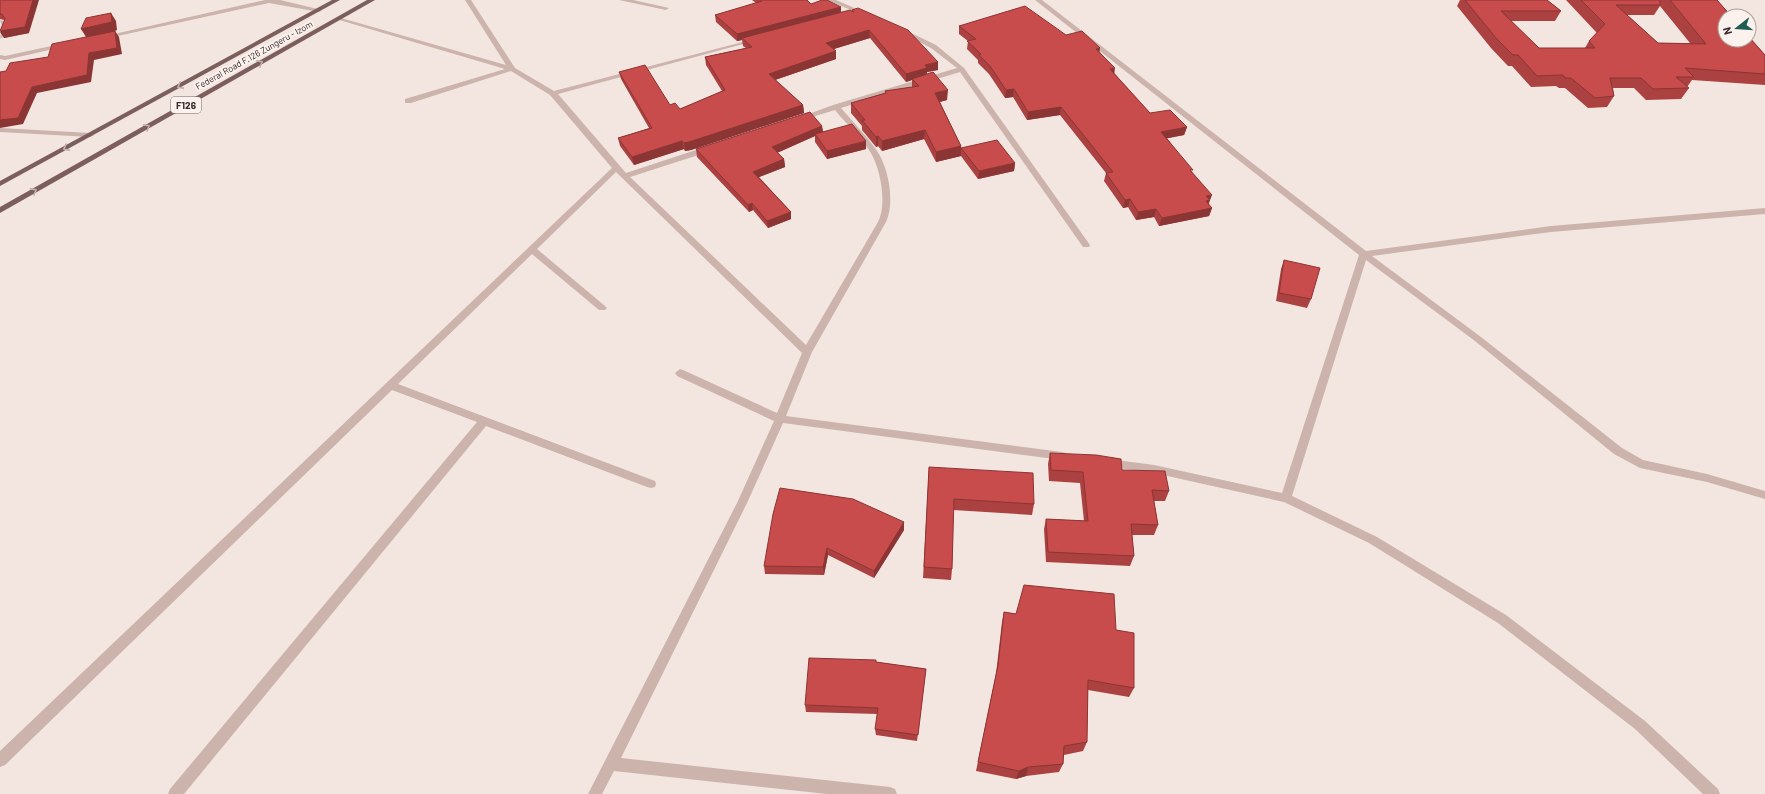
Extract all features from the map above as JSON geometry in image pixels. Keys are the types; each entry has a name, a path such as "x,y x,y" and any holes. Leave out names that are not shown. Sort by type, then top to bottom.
{"main road":[{"name":"Federal Road F.126 Zungeru - Izom","path":"0,184 337,0"},
{"name":"Federal Road F.126 Zungeru - Izom","path":"0,210 372,0"}],"street":[{"path":"468,0 512,69"},
{"path":"622,0 666,8"},
{"path":"830,0 875,18"},
{"path":"1038,0 1364,254 1478,339 1618,451 1640,464 1707,478 1765,495"},
{"path":"96,38 269,1 318,10"},
{"path":"845,16 860,12"},
{"path":"339,19 512,69 553,93 616,168 807,352"},
{"path":"0,22 4,23 5,26 0,37"},
{"path":"896,28 924,40 947,54 962,69 1086,245"},
{"path":"553,93 760,38"},
{"path":"0,56 5,58 73,43"},
{"path":"408,101 512,69"},
{"path":"791,122 962,69"},
{"path":"595,794 742,503 780,419 807,352 882,222 886,212 887,203 876,156 836,107"},
{"path":"0,130 90,135"},
{"path":"624,176 716,146"},
{"path":"0,760 616,168"},
{"path":"1364,254 1551,229 1765,211"},
{"path":"531,249 602,308"},
{"path":"1286,498 1364,254"},
{"path":"680,374 780,419 1076,458"},
{"path":"390,386 651,484"},
{"path":"174,794 484,421"},
{"path":"1099,461 1154,469 1286,498 1373,540 1502,619 1640,725 1713,794"},
{"path":"611,764 890,794"}],"building":[{"path":"0,0 33,0 25,27 0,31 5,19 2,14 0,14"},
{"path":"761,0 807,0 811,4 822,0 827,0 841,7 737,34 715,15 762,1"},
{"path":"1465,0 1547,0 1561,11 1501,11 1539,48 1595,48 1589,41 1605,24 1581,0 1660,0 1660,5 1616,5 1658,43 1706,44 1670,0 1717,0 1724,8 1717,8 1717,48 1757,48 1757,46 1765,55 1765,74 1685,68 1694,77 1676,77 1689,88 1653,89 1641,78 1610,78 1614,96 1595,98 1571,78 1565,78 1563,75 1537,76 1518,55 1513,55 1496,38"},
{"path":"1025,6 1066,35 1082,31 1100,48 1096,49 1115,68 1110,69 1150,113 1170,110 1187,127 1161,132 1193,170 1190,170 1212,195 1206,196 1210,200 1206,201 1212,208 1162,218 1156,209 1138,212 1130,199 1125,200 1106,173 1113,172 1061,107 1028,112 1014,89 1006,90 990,66 979,55 981,54 967,41 976,39 959,26"},
{"path":"858,8 908,30 938,62 925,65 927,68 906,74 869,30 826,43 836,51 769,74 803,105 689,142 684,143 682,141 632,157 618,138 652,128 619,72 645,65 670,105 675,103 680,109 725,90 705,57 752,47 742,38 850,10 854,12 852,10"},
{"path":"111,13 112,22 81,29 86,18"},
{"path":"115,31 117,48 89,53 87,75 32,87 18,118 0,120 0,72 6,71 10,63 48,57 52,44"},
{"path":"933,72 948,90 935,93 961,146 936,152 925,130 882,141 878,136 876,137 862,120 865,120 851,103 886,93 885,91 919,86 912,79"},
{"path":"810,112 822,126 772,147 784,159 753,172 791,212 767,221 752,203 748,205 696,149"},
{"path":"852,124 866,141 827,151 815,134"},
{"path":"997,140 1015,163 979,171 961,148"},
{"path":"1284,260 1320,268 1311,299 1279,293"},
{"path":"1050,453 1096,455 1121,459 1122,470 1165,471 1169,491 1152,490 1158,525 1131,524 1134,556 1048,552 1046,519 1088,521 1083,472 1051,470"},
{"path":"929,467 1033,473 1034,504 954,499 952,569 924,567"},
{"path":"780,488 853,499 904,522 874,571 827,548 823,567 764,566 773,514"},
{"path":"1024,585 1114,594 1116,630 1134,633 1134,688 1088,680 1087,742 1064,746 1063,764 1028,767 1019,771 978,762 998,665 1004,612 1016,614"},
{"path":"809,658 876,660 876,662 926,669 918,735 875,729 878,708 805,705"}]}
